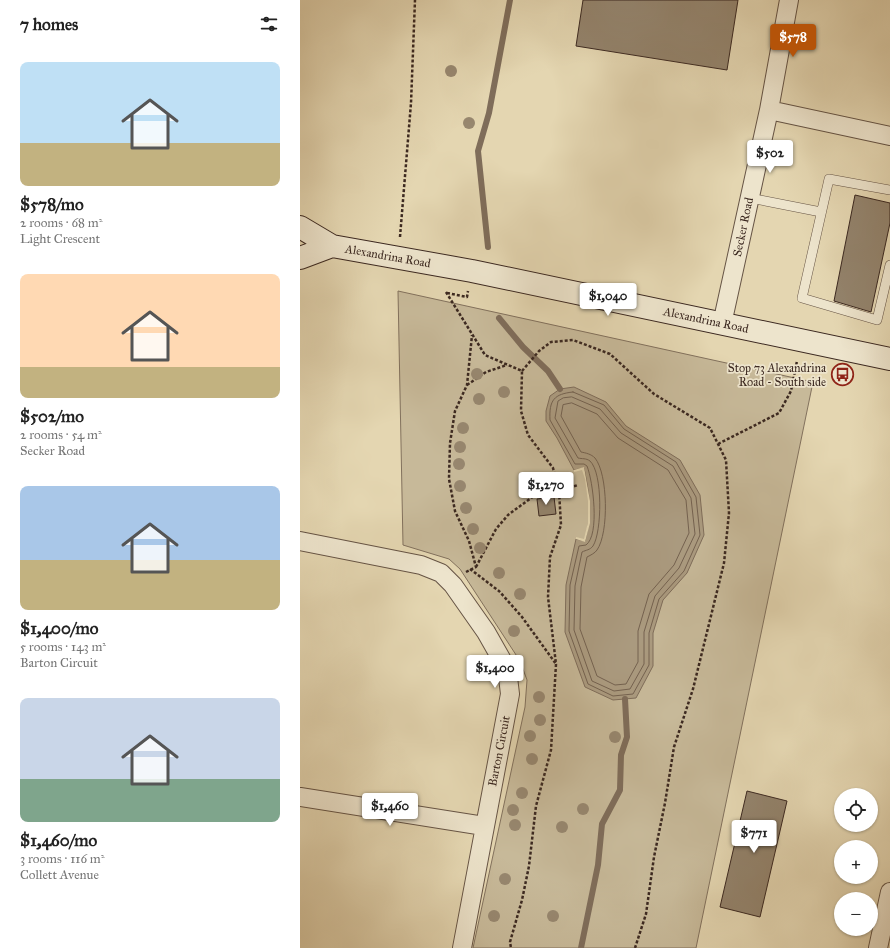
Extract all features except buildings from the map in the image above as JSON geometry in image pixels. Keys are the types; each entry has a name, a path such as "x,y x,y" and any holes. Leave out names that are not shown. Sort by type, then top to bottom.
{"main road":[{"name":"Alexandrina Road","path":"300,227 332,246 464,270 890,359"},
{"name":"Alexandrina Road","path":"300,258 332,246"}],"street":[{"name":"Secker Road","path":"722,324 769,110 789,0"},
{"path":"769,110 890,136"},
{"name":"Barton Circuit","path":"300,541 421,565 441,573 453,585 486,632 507,668 510,680 510,694 462,948"},
{"path":"300,797 484,826"},
{"path":"878,948 890,892"}],"lane":[{"path":"890,190 828,179 802,298 877,320 890,265"},
{"path":"750,198 821,212"}],"path":[{"path":"400,242 410,103 415,0"},
{"path":"446,292 485,355 522,371"},
{"path":"472,335 467,385 455,411 450,443 449,479 455,511 469,541 476,567"},
{"path":"511,948 510,942 522,900 529,866 536,806 551,750 556,664 548,597 550,557 561,525 559,491 553,468 528,435 521,411 522,371 539,350 551,342 572,340 610,354 654,394 710,428 726,460 729,513 724,563 693,689 674,747 646,914 635,948"},
{"path":"718,444 778,413 791,391 801,340"},
{"path":"467,385 486,372 507,364"},
{"path":"453,585 469,569 476,567 496,528 508,515 535,495 559,491 578,485"},
{"path":"469,569 499,591 522,617 556,664"}],"shaded area":[{"path":"398,291 813,382 696,948 473,948 525,707 527,680 520,661 460,569 449,559 403,545"}],"water":[{"path":"574,387 606,402 626,426 680,460 700,495 704,535 687,573 663,600 653,633 653,666 636,698 613,700 585,687 565,632 566,585 576,539 585,541 589,521 589,496 584,468 574,470 546,421 546,411 550,396 560,389"}],"pier":[{"path":"584,467 590,501 590,523 585,542 576,539 576,537 584,539 588,522 588,501 585,479 582,470 574,472 574,470"}],"waterway":[{"path":"488,247 478,151 489,113 510,0"},
{"path":"499,318 523,347 548,371 560,389"},
{"path":"581,948 598,865 602,824 620,790 621,755 627,737 625,699"}],"place":[{"name":"Stop 73 Alexandrina Road - South side","path":"842,375"}]}
